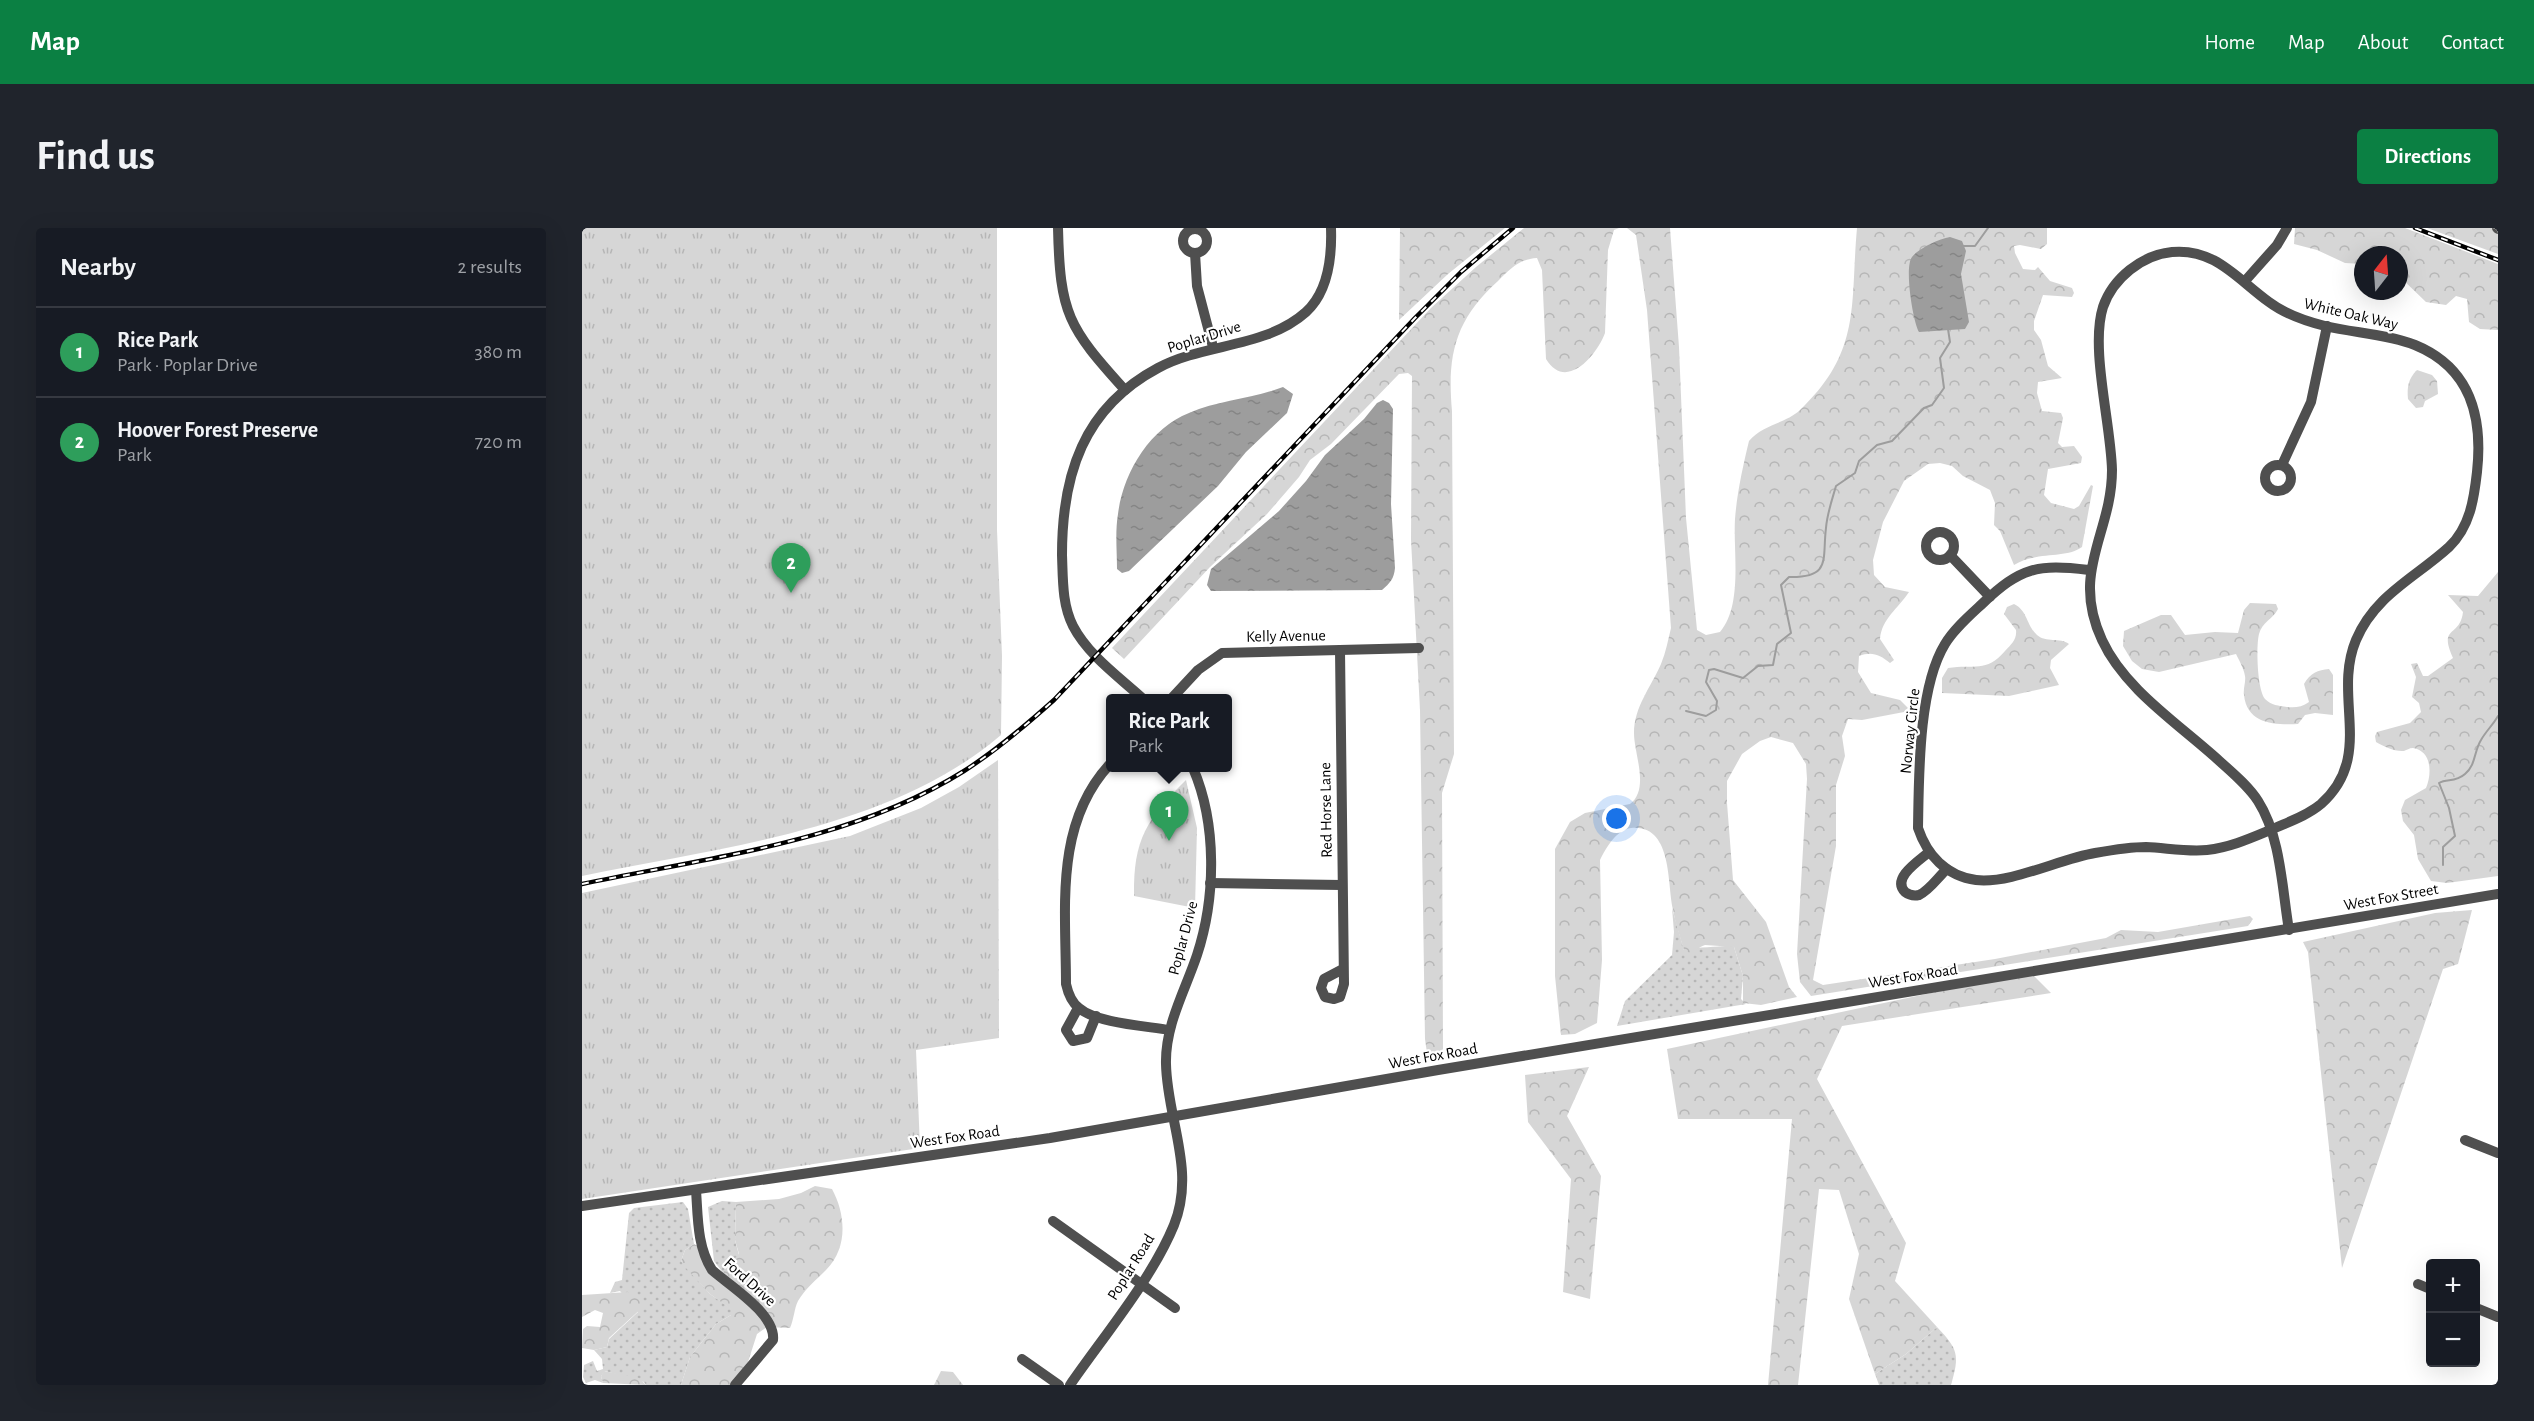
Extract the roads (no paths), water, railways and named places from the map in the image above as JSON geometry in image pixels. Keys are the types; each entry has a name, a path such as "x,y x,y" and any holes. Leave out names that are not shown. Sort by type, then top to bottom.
{"street":[{"path":"1058,228 1059,275 1065,309 1086,348 1125,390"},
{"name":"Poplar Drive","path":"1137,694 1077,633 1069,617 1063,593 1063,510 1070,476 1081,449 1095,423 1125,390 1173,361 1213,347 1278,331 1308,310 1317,298 1329,270 1331,228"},
{"path":"2245,281 2277,245 2287,228"},
{"name":"White Oak Way","path":"2271,830 2310,813 2327,798 2345,772 2351,748 2348,691 2349,662 2354,646 2379,604 2399,584 2451,545 2462,530 2474,498 2479,434 2473,401 2459,378 2443,360 2408,342 2327,326 2296,317 2270,303 2220,262 2200,254 2175,252 2145,260 2127,271 2108,297 2102,310 2099,337 2112,468 2110,496 2089,570 2093,614 2100,636 2112,660 2131,682 2242,782 2258,802 2271,830 2289,930"},
{"path":"1195,254 1197,286 1213,347"},
{"path":"2282,465 2312,402 2327,326"},
{"path":"1950,555 1990,597"},
{"name":"Norway Circle","path":"2089,570 2059,567 2030,569 2008,581 1945,644 1934,667 1926,697 1918,828 1929,852 1947,869 1970,879 1992,880 2089,854 2145,847 2207,850 2236,844 2271,830"},
{"name":"Kelly Avenue","path":"1176,694 1198,670 1222,654 1419,648"},
{"name":"Red Horse Lane","path":"1340,650 1343,969"},
{"path":"1106,770 1079,814 1067,859 1066,984 1077,1008 1096,1016 1169,1030"},
{"name":"Poplar Drive","path":"1175,1116 1166,1064 1169,1030 1203,934 1210,883 1205,803 1194,772"},
{"path":"1929,852 1903,876 1901,884 1905,891 1912,895 1920,894 1947,869"},
{"path":"1210,883 1342,885"},
{"name":"West Fox Street","path":"2289,930 2498,894"},
{"name":"West Fox Road","path":"582,1206 962,1152 2289,930"},
{"path":"1077,1008 1066,1030 1073,1041 1087,1038 1096,1016"},
{"name":"Poplar Road","path":"1070,1385 1159,1256 1174,1224 1183,1190 1182,1154 1175,1116"},
{"path":"2465,1140 2498,1153"},
{"name":"Ford Drive","path":"696,1190 699,1236 706,1261 712,1270 766,1316 774,1332 773,1340 735,1385"},
{"path":"1053,1221 1175,1308"},
{"path":"2418,1284 2426,1287"},
{"path":"2480,1310 2498,1317"},
{"path":"1022,1359 1059,1385"}],"water":[{"path":"1950,237 1962,241 1966,251 1961,274 1969,322 1965,329 1919,332 1910,294 1910,263 1912,257 1924,247"},
{"path":"1283,387 1293,394 1287,413 1246,452 1218,486 1129,571 1122,573 1117,569 1117,528 1121,499 1132,468 1151,441 1162,429 1189,413"},
{"path":"1383,400 1393,409 1391,504 1395,568 1389,583 1382,590 1211,591 1207,585 1211,569 1279,511 1306,481 1325,455 1364,419 1377,403"}],"waterway":[{"path":"1962,246 1975,246 1988,228"},
{"path":"1686,711 1706,716 1716,710 1717,701 1706,682 1709,670 1714,669 1743,678 1758,666 1773,665 1777,644 1791,633 1781,585 1789,577 1812,574 1819,570 1824,557 1827,518 1836,486 1855,473 1859,461 1877,445 1892,441 1924,408 1932,405 1944,388 1940,358 1950,342 1948,329"},
{"path":"2443,865 2443,847 2455,836 2449,808 2439,783 2461,777 2469,770 2481,740 2498,716"}],"railway":[{"path":"582,884 730,855 827,831 875,815 920,795 976,763 1054,700 1415,318 1461,272 1513,228"},
{"path":"2415,228 2498,260"}],"place":[{"name":"Hoover Forest Preserve","path":"791,593"},
{"name":"Rice Park","path":"1169,841"}]}
